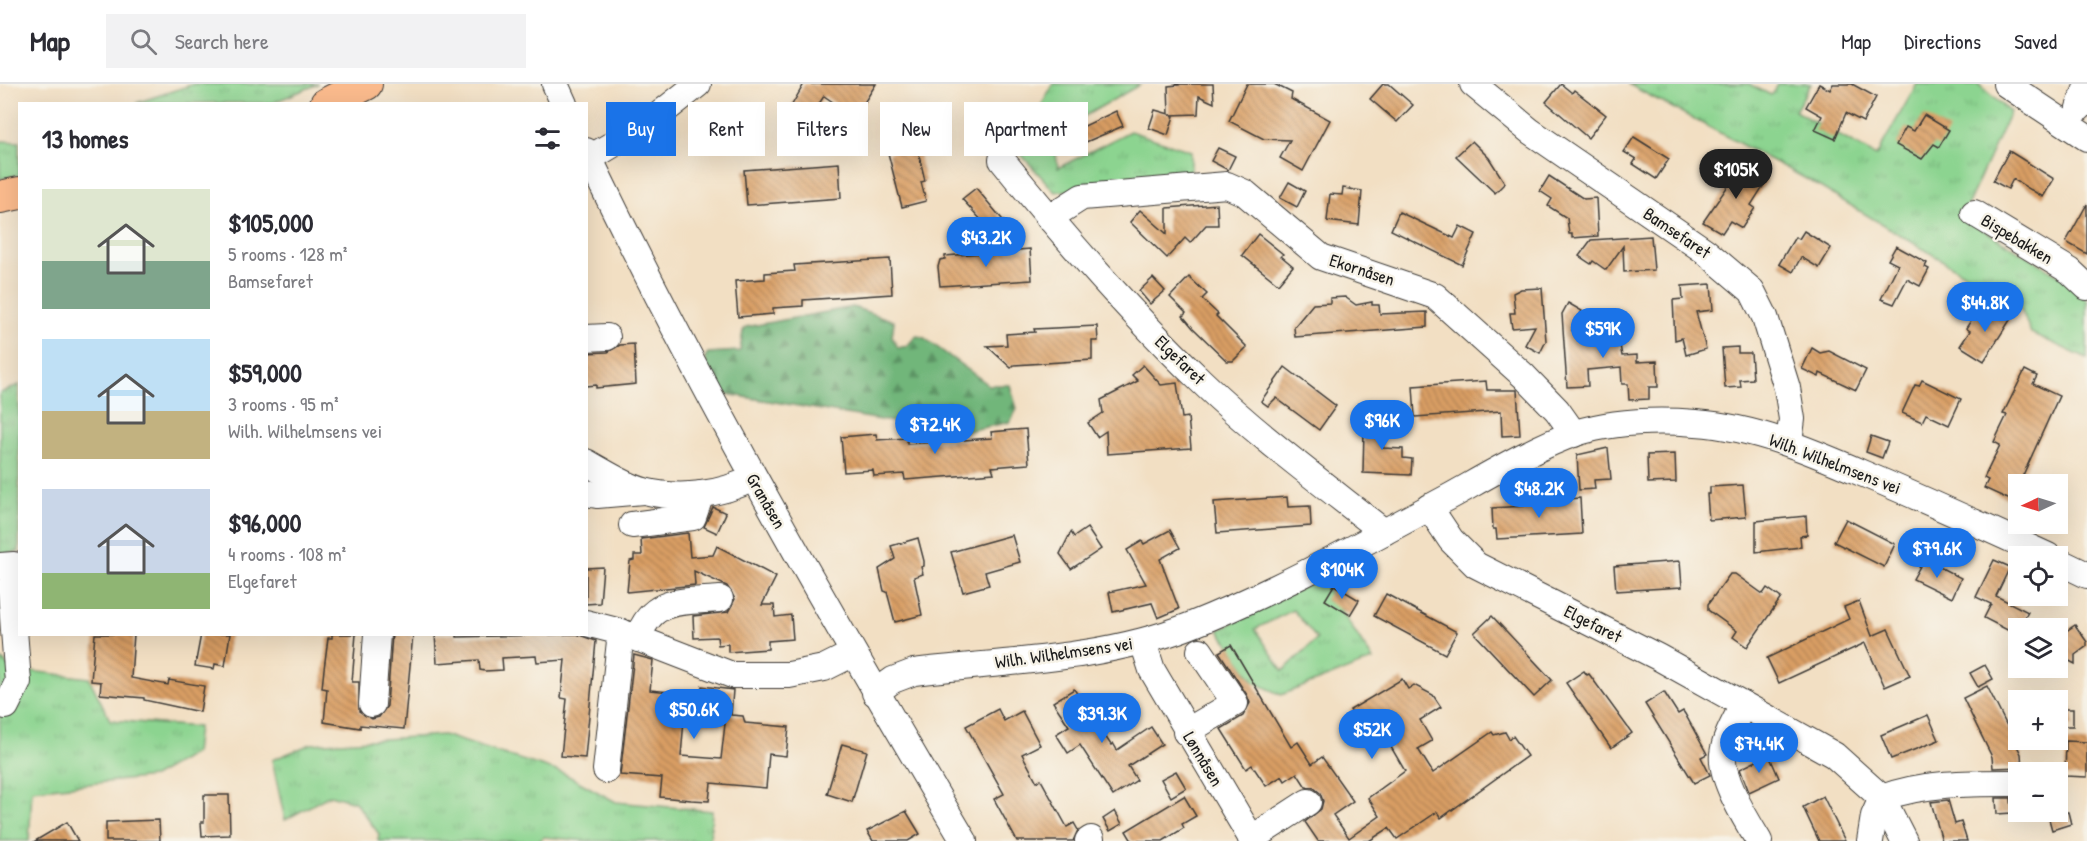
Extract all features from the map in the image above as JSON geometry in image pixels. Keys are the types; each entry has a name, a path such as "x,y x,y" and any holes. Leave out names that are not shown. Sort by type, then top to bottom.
{"main road":[{"path":"330,102 366,84"},
{"path":"0,197 18,193"}],"street":[{"path":"555,84 563,102"},
{"path":"588,154 650,122 698,84"},
{"name":"Bamsefaret","path":"1473,84 1530,131 1706,251 1752,291 1765,317 1787,388 1792,418 1789,443"},
{"path":"2006,84 2087,138"},
{"name":"Granåsen","path":"588,154 695,370 753,478 852,654 964,841"},
{"name":"Elgefaret","path":"1002,160 1049,218 1141,322 1202,382 1270,443 1384,532"},
{"name":"Ekornåsen","path":"1049,218 1082,197 1227,185 1245,193 1321,257 1435,296 1524,376 1557,410 1574,434"},
{"name":"Bispebakken","path":"1974,213 2070,272 2087,287"},
{"name":"Wilh. Wilhelmsens vei","path":"875,693 893,680 914,672 1061,657 1143,642 1252,600 1574,434 1606,426 1651,421 1700,423 1789,443 1940,506 2026,546"},
{"path":"588,463 644,491"},
{"path":"588,493 597,495 644,491 701,494 726,490 753,478"},
{"path":"632,525 693,517 701,494"},
{"name":"Elgefaret","path":"1429,507 1451,540 1476,565 1658,657 1834,755 1882,798 1904,841"},
{"path":"6,706 18,682 7,566"},
{"path":"2068,566 2087,575"},
{"path":"606,770 629,635 643,624 650,613 674,602 720,599"},
{"path":"588,624 629,635 732,675 789,675 824,668 852,654"},
{"path":"372,704 377,636"},
{"name":"Lønnåsen","path":"1143,642 1152,670 1186,732 1252,840"},
{"path":"1186,732 1235,703 1200,651"},
{"path":"1743,705 1723,754 1724,769 1759,841"},
{"path":"1870,841 1874,816 1882,798 1899,792 1964,783 2008,783"},
{"path":"1252,840 1308,802"}],"green space":[{"path":"194,84 318,84 274,102 139,102"},
{"path":"1053,84 1141,84 1088,114 1088,102 1043,102"},
{"path":"1628,84 1749,84 1771,95 1778,84 1811,84 1795,111 1876,156 1917,84 1978,84 2010,112 1962,217 2077,286 2087,301 2087,359 2031,333 2020,307 1810,181"},
{"path":"1130,131 1191,151 1191,177 1055,192 1022,156 1056,156 1058,168 1081,156 1088,156 1088,153"},
{"path":"0,141 18,142 18,175 0,179"},
{"path":"853,307 894,321 892,337 898,348 907,346 916,336 923,337 989,385 1010,385 1017,409 1010,422 958,433 721,393 707,370 705,357 708,353 740,351 743,331 746,327"},
{"path":"18,385 18,552 0,554 0,393"},
{"path":"1320,578 1373,660 1281,695 1254,682 1219,630","holes":["1293,610 1317,639 1283,671 1255,629"]},
{"path":"3,660 21,682 30,671 89,678 110,720 198,727 195,753 153,777 32,790 29,841 0,841 0,662"},
{"path":"443,735 563,773 616,802 712,811 710,841 587,841 544,837 539,841 378,841 379,834 355,802 330,795 285,820 272,760 311,744"}],"building":[{"path":"804,84 876,84 865,102 833,102 824,96 820,102 794,102"},
{"path":"1176,84 1213,84 1214,103 1199,96 1198,114 1170,115 1174,116 1168,135 1149,128 1155,110 1169,114 1168,86 1178,85"},
{"path":"1247,84 1274,84 1292,93 1291,99 1330,120 1303,171 1280,158 1290,140 1264,139 1229,121"},
{"path":"1383,84 1389,84 1413,105 1397,122 1370,99"},
{"path":"1561,84 1572,93 1574,90 1606,115 1588,138 1546,102"},
{"path":"1819,84 1830,90 1833,84 1852,84 1876,97 1863,122 1846,113 1835,139 1815,130 1822,116 1806,107"},
{"path":"1116,111 1123,126 1088,141 1088,124"},
{"path":"1924,115 1949,130 1939,147 1934,144 1922,159 1896,145 1906,127 1914,131"},
{"path":"1634,137 1669,159 1656,179 1633,164 1636,159 1624,152"},
{"path":"1472,141 1489,158 1505,183 1495,193 1456,156"},
{"path":"1218,148 1235,156 1228,170 1211,161"},
{"path":"2009,151 2054,179 2043,197 2013,179 2008,189 1993,181"},
{"path":"889,156 919,156 925,181 921,182 926,201 902,207"},
{"path":"839,163 841,198 747,205 744,170"},
{"path":"1743,164 1767,180 1751,205 1755,208 1742,228 1730,221 1722,233 1703,222"},
{"path":"1549,176 1584,199 1596,198 1598,236 1572,238 1572,234 1569,234 1567,218 1548,206 1552,199 1540,191"},
{"path":"1289,182 1305,191 1297,207 1280,198"},
{"path":"976,188 1007,225 995,235 962,199"},
{"path":"1343,188 1362,191 1359,225 1327,221 1330,194 1342,195"},
{"path":"1217,204 1218,225 1206,225 1190,243 1185,238 1167,258 1130,222 1140,210 1167,234 1167,208"},
{"path":"2087,204 2087,254 2066,242"},
{"path":"1399,212 1454,238 1460,226 1476,234 1462,265 1391,230"},
{"path":"1804,231 1831,248 1819,268 1801,257 1793,272 1779,264 1795,237 1799,239"},
{"path":"1258,234 1283,254 1281,256 1293,266 1278,284 1242,255"},
{"path":"1651,236 1654,270 1624,272 1623,246 1606,270 1593,261 1591,264 1579,256 1591,240"},
{"path":"1896,246 1927,263 1925,267 1929,269 1920,286 1907,279 1894,304 1881,299 1898,265 1888,260"},
{"path":"1030,249 1032,280 940,286 938,267 940,260 945,259 945,256"},
{"path":"890,259 892,294 803,300 803,306 773,308 773,314 738,317 735,281 765,279 765,273 795,271 794,265"},
{"path":"1189,277 1207,294 1202,299 1218,314 1216,316 1247,347 1233,361 1227,361 1193,328 1183,316 1186,313 1170,297"},
{"path":"1153,278 1165,291 1150,304 1139,291"},
{"path":"1711,284 1713,310 1696,312 1706,349 1686,355 1682,338 1675,340 1673,300 1683,299 1682,286"},
{"path":"1542,288 1546,341 1540,353 1525,345 1535,326 1512,328 1510,313 1515,313 1513,293 1521,289"},
{"path":"1345,297 1356,305 1372,302 1372,305 1379,305 1380,314 1427,312 1427,327 1295,337 1294,327 1313,304 1330,303 1330,298"},
{"path":"1568,303 1582,311 1572,330 1599,329 1599,341 1619,340 1622,356 1637,355 1637,362 1657,361 1658,387 1649,387 1649,399 1629,400 1628,384 1622,384 1621,367 1587,370 1588,386 1567,387 1562,314"},
{"path":"1987,305 2010,320 1984,361 1960,346 1970,331 1966,328 1974,316 1978,318"},
{"path":"1097,326 1098,341 1092,341 1092,360 1014,365 1011,368 987,346 1007,345 1006,334 1035,332 1034,329"},
{"path":"634,344 636,384 596,388 596,385 588,386 588,353 608,352 620,345"},
{"path":"1738,347 1738,353 1751,353 1753,379 1740,380 1741,387 1725,388 1722,348"},
{"path":"1812,348 1820,353 1829,351 1866,370 1856,390 1820,373 1819,377 1802,369"},
{"path":"1143,365 1161,385 1177,383 1182,418 1188,417 1191,448 1107,454 1106,431 1097,437 1088,423 1103,413 1101,400 1138,381 1132,375"},
{"path":"1285,367 1336,406 1319,430 1276,398 1268,406 1261,401"},
{"path":"2025,370 2037,376 2033,384 2059,396 2024,474 2008,474 2008,499 1984,488 1988,480 1984,478 2000,445 1994,442 2007,415 2003,414"},
{"path":"1922,380 1961,399 1949,425 1926,414 1922,422 1902,413 1915,385 1919,386"},
{"path":"1486,381 1487,390 1517,390 1520,435 1502,436 1501,411 1415,417 1413,386"},
{"path":"1371,411 1386,421 1383,425 1383,448 1403,449 1403,458 1412,459 1411,475 1363,473 1364,428 1361,426"},
{"path":"1026,429 1029,464 992,467 994,473 905,480 904,474 874,476 873,470 844,472 841,437 876,434 877,440 907,438 907,444 992,438 991,432"},
{"path":"1871,436 1888,442 1882,458 1866,452"},
{"path":"1608,448 1611,479 1594,480 1595,489 1579,490 1577,455"},
{"path":"1675,454 1676,482 1648,483 1647,455"},
{"path":"1743,485 1746,517 1709,520 1707,494 1710,494 1710,487"},
{"path":"1287,497 1288,507 1310,506 1311,526 1217,533 1214,502"},
{"path":"1580,498 1582,534 1497,539 1496,529 1493,529 1492,508 1524,506 1524,502"},
{"path":"713,507 726,513 717,533 704,527"},
{"path":"1806,516 1807,535 1800,536 1801,547 1756,552 1756,521"},
{"path":"1846,519 1895,544 1884,567 1834,542"},
{"path":"1087,528 1101,549 1071,569 1060,554 1071,532 1074,537"},
{"path":"1170,530 1180,548 1160,559 1179,609 1158,618 1152,603 1113,612 1109,592 1146,584 1127,550 1142,541 1144,544"},
{"path":"688,533 690,557 713,555 717,546 776,577 762,605 774,605 775,617 791,615 793,639 768,641 768,649 728,652 728,644 718,645 717,637 694,638 693,616 728,612 735,599 727,586 694,571 695,585 627,592 630,561 634,560 634,555 642,555 641,539"},
{"path":"1012,535 1020,562 985,572 989,585 963,592 951,552"},
{"path":"918,538 924,566 921,567 923,574 914,577 922,615 895,622 879,569 895,559 891,546"},
{"path":"1924,559 1961,578 1952,598 1913,579"},
{"path":"1994,560 2008,566 2008,571 1996,596 2008,602 2008,606 2016,606 2028,612 2025,618 2008,618 2008,630 1984,618 1991,604 1976,597"},
{"path":"1680,561 1682,587 1616,591 1614,566"},
{"path":"603,567 600,603 588,604 588,568"},
{"path":"1730,574 1735,574 1763,594 1767,588 1781,598 1747,647 1733,637 1737,631 1708,610 1708,604"},
{"path":"1334,585 1359,600 1350,615 1325,600"},
{"path":"1386,594 1457,632 1445,654 1374,616"},
{"path":"1859,601 1872,636 1888,629 1910,676 1885,687 1865,643 1779,683 1767,658 1849,619 1844,607"},
{"path":"1492,616 1552,680 1534,697 1474,633"},
{"path":"2075,625 2087,642 2087,646 2075,655 2075,664 2068,660 2068,630"},
{"path":"95,636 134,636 131,678 168,685 169,680 204,686 200,712 144,700 144,698 100,694 101,682 91,681"},
{"path":"201,636 230,636 225,666 215,664 214,669 195,666"},
{"path":"332,636 356,636 352,682 359,682 359,711 372,719 379,717 387,706 392,636 413,636 404,729 360,725 360,728 324,722 327,689 322,688 328,638"},
{"path":"435,636 582,636 596,641 585,758 561,756 567,699 561,698 565,660 537,662 536,656 502,658 503,670 485,671 480,670 479,660 437,663"},
{"path":"1231,645 1291,747 1298,742 1312,764 1322,757 1353,801 1333,815 1349,838 1380,816 1368,798 1405,771 1384,735 1379,738 1375,731 1366,736 1350,710 1402,679 1408,689 1414,685 1433,695 1441,707 1420,720 1432,741 1418,749 1433,773 1492,732 1494,735 1505,732 1509,739 1513,736 1527,756 1441,818 1437,812 1397,839 1389,828 1369,841 1318,841 1305,822 1321,809 1323,801 1320,793 1314,788 1306,787 1297,773 1285,781 1282,776 1266,786 1252,765 1246,769 1221,729 1243,716 1250,703 1219,652"},
{"path":"634,655 653,660 650,690 701,695 702,686 733,690 731,715 743,716 745,723 789,727 786,756 769,754 766,788 711,783 709,801 691,800 660,797 662,778 620,775","holes":["684,720 725,724 721,759 681,756"]},
{"path":"1985,665 1993,679 1978,687 1970,673"},
{"path":"1584,671 1587,675 1589,674 1632,733 1611,748 1566,683"},
{"path":"1987,686 2008,728 2008,750 2019,750 2022,762 2008,762 2008,767 1993,768 1992,757 1963,698"},
{"path":"1074,689 1111,745 1113,743 1117,750 1151,727 1162,744 1128,766 1137,780 1113,796 1080,745 1068,753 1056,734 1069,726 1053,702"},
{"path":"1664,692 1678,714 1683,711 1707,754 1701,757 1710,775 1694,783 1645,704"},
{"path":"998,709 1004,721 1022,711 1040,745 1022,754 1037,782 1041,780 1067,827 1074,823 1078,830 1073,841 1017,841 994,799 1004,794 966,726"},
{"path":"2068,709 2073,709 2073,726 2068,726"},
{"path":"1928,715 1939,740 1891,759 1881,735"},
{"path":"2068,741 2087,742 2087,777 2068,776 2068,762 2065,762"},
{"path":"842,744 867,751 852,802 827,794"},
{"path":"1769,755 1779,778 1749,792 1740,769"},
{"path":"1176,771 1186,788 1171,797 1161,779"},
{"path":"204,795 229,795 230,835 202,836"},
{"path":"1184,796 1196,816 1182,824 1184,828 1163,841 1132,841 1126,831"},
{"path":"1823,796 1845,841 1819,841 1803,807"},
{"path":"1996,798 2008,798 2008,813 1997,814"},
{"path":"1948,800 1955,824 1961,822 1967,841 1942,841 1931,802"},
{"path":"906,811 920,834 908,841 873,841 867,831"},
{"path":"1115,811 1122,824 1110,831 1103,819"},
{"path":"2068,812 2071,824 2052,830 2050,822 2068,822"},
{"path":"159,820 160,841 106,841 106,822"},
{"path":"67,822 78,841 35,841"}]}
